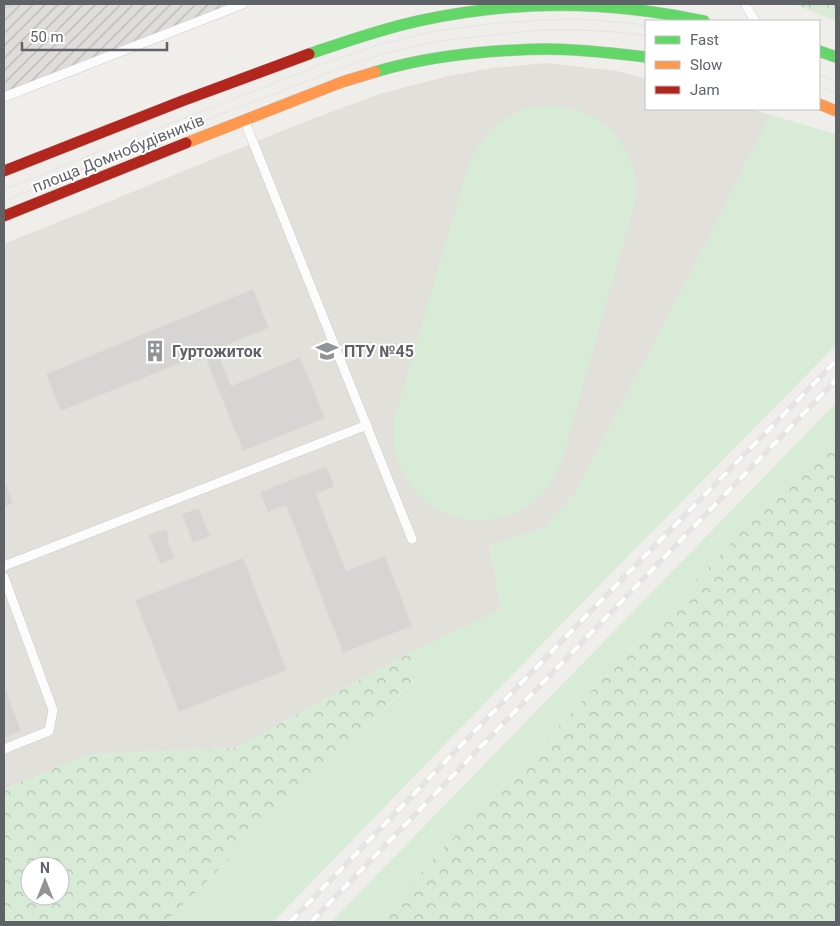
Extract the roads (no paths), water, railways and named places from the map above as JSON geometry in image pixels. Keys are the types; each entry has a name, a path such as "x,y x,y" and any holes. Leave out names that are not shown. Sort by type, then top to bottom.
{"main road":[{"name":"площа Домнобудівників","path":"4,171 227,83 356,38 403,24 459,13 514,6 569,4 626,8 699,20"},
{"name":"площа Домнобудівників","path":"4,216 342,82 394,66 440,57 547,49 602,52 645,58"},
{"path":"820,51 836,57"},
{"path":"820,104 836,110"}],"lane":[{"path":"4,97 244,4"},
{"path":"745,4 753,20"},
{"path":"244,120 412,539"},
{"path":"4,566 366,425"},
{"path":"4,577 53,710 49,731 4,749"}],"tram line":[{"path":"4,190 331,61 382,44 435,31 541,20 580,19 645,25"},
{"path":"4,201 136,147 336,70 387,53 438,41 541,30 617,32 645,36"},
{"path":"820,75 836,81"},
{"path":"820,87 836,93"}],"railway":[{"path":"290,922 836,361"},
{"path":"311,922 836,380"}],"place":[{"name":"Гуртожиток","path":"155,351"},
{"name":"ПТУ №45","path":"327,351"}]}
